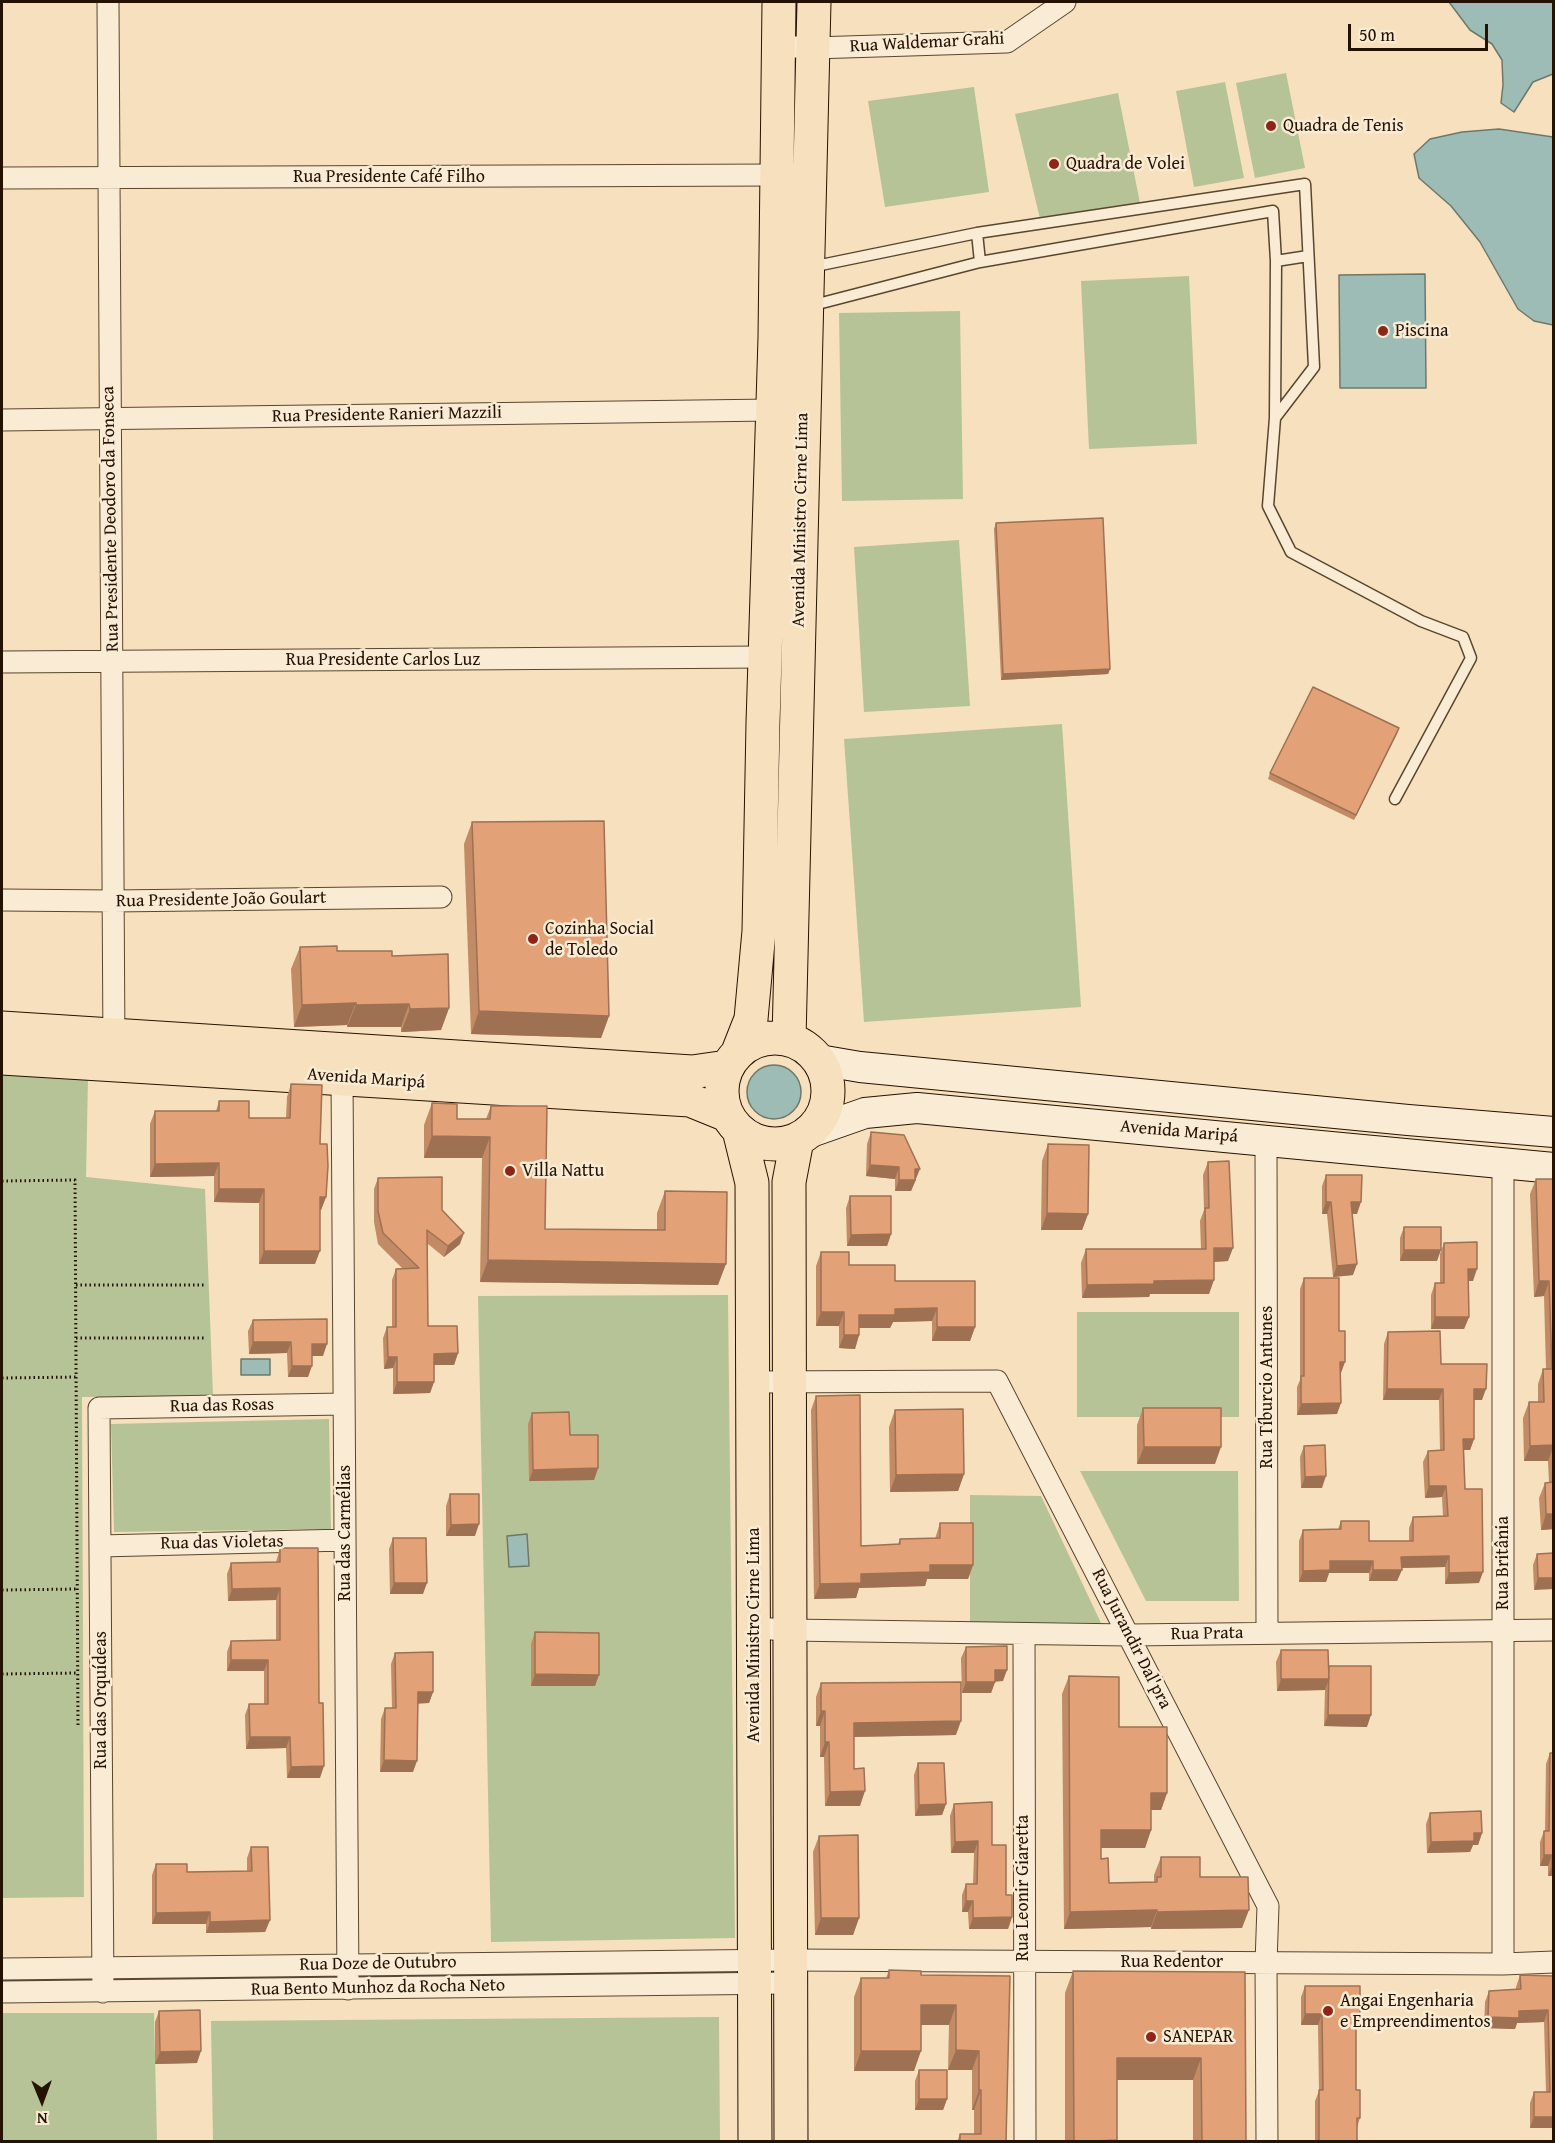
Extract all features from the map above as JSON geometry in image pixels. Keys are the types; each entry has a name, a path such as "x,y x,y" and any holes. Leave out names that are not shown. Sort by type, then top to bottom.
{"main road":[{"path":"732,1060 753,1042 771,1038 789,1039 806,1047 819,1060 826,1074 829,1090 826,1107 819,1121 802,1137 782,1144 766,1143 752,1139 733,1123 722,1099 722,1083 732,1060 751,1018 759,931 765,657 783,420 776,175 779,2"},
{"name":"Avenida Ministro Cirne Lima","path":"789,1039 783,420 807,307 813,2"},
{"path":"778,126 789,121 799,124 810,163"},
{"name":"Avenida Maripá","path":"2,1028 114,1050 342,1077 433,1069"},
{"name":"Avenida Maripá","path":"2,1058 114,1050 477,1071 692,1072 732,1060"},
{"name":"Avenida Maripá","path":"819,1060 872,1068 1554,1132"},
{"name":"Avenida Maripá","path":"477,1071 690,1100 733,1123"},
{"name":"Avenida Maripá","path":"802,1137 865,1113 917,1108 1554,1168"},
{"name":"Avenida Ministro Cirne Lima","path":"733,1123 752,1183 755,2142"},
{"name":"Avenida Ministro Cirne Lima","path":"791,2142 789,1182 802,1137"}],"street":[{"name":"Rua Presidente Deodoro da Fonseca","path":"108,2 114,1050"},
{"name":"Rua Waldemar Grahi","path":"778,46 813,48 1007,42 1065,2"},
{"name":"Rua Presidente Café Filho","path":"2,178 776,175"},
{"name":"Rua Presidente Ranieri Mazzili","path":"2,420 783,420"},
{"name":"Rua Presidente Carlos Luz","path":"2,662 765,657"},
{"name":"Rua Presidente João Goulart","path":"2,900 441,897"},
{"name":"Rua das Carmélias","path":"342,1077 348,1989"},
{"name":"Rua Tíburcio Antunes","path":"1266,1141 1267,1633"},
{"name":"Rua Britânia","path":"1503,1163 1503,1964"},
{"name":"Rua Jurandir Dal'pra","path":"753,1382 997,1382 1268,1906 1266,1963 1268,2142"},
{"name":"Rua das Rosas","path":"99,1408 344,1404"},
{"name":"Rua das Orquídeas","path":"99,1408 103,1992"},
{"name":"Rua das Violetas","path":"100,1546 345,1540"},
{"name":"Rua Prata","path":"754,1628 1129,1635 1554,1630"},
{"name":"Rua Leonir Giaretta","path":"1024,1634 1024,2142"},
{"name":"Rua Redentor","path":"755,1972 1023,1961 1503,1964 1554,1962"},
{"name":"Rua Doze de Outubro","path":"2,1969 347,1965 755,1972"},
{"name":"Rua Bento Munhoz da Rocha Neto","path":"2,1992 348,1989 755,1972"}],"lane":[{"path":"808,268 977,233 1305,184 1314,367 1275,418"},
{"path":"807,307 980,262 1273,212 1276,261 1275,418 1268,506 1291,552 1421,621 1463,637 1471,658 1395,799"},
{"path":"977,233 980,262"},
{"path":"1276,261 1308,256"}],"path":[{"path":"2,1180 75,1180 78,1725"},
{"path":"76,1285 205,1285"},
{"path":"76,1338 205,1338"},
{"path":"2,1378 77,1377"},
{"path":"2,1590 78,1589"},
{"path":"2,1674 78,1673"}],"green space":[{"name":"Quadra de Tenis","path":"1286,73 1305,168 1255,178 1236,83"},
{"name":"Quadra de Tenis","path":"1225,82 1244,178 1194,187 1176,91"},
{"path":"974,87 989,192 885,207 868,101"},
{"path":"1118,93 1140,203 1041,223 1015,114"},
{"path":"1189,276 1197,444 1089,449 1081,281"},
{"path":"960,311 963,499 842,501 839,313"},
{"path":"959,540 970,706 864,712 854,547"},
{"path":"1062,724 1081,1007 864,1022 844,739"},
{"path":"2,1074 88,1079 86,1177 205,1189 213,1396 82,1397 84,1897 2,1898"},
{"path":"728,1295 735,1938 491,1942 478,1296"},
{"path":"1077,1312 1239,1312 1239,1417 1077,1417"},
{"path":"329,1419 331,1529 114,1532 111,1424"},
{"path":"1080,1471 1238,1471 1239,1601 1146,1601"},
{"path":"970,1495 1041,1496 1101,1623 970,1622"},
{"path":"2,2013 154,2013 157,2141 2,2141"},
{"path":"719,2017 720,2141 213,2141 211,2021"}],"water":[{"path":"1449,2 1553,2 1553,74 1533,82 1514,112 1501,103 1502,60 1492,44 1470,30"},
{"path":"1499,129 1553,137 1553,325 1534,321 1518,309 1480,242 1451,206 1419,178 1414,154 1430,139 1462,132"},
{"name":"Piscina","path":"1425,274 1426,388 1340,388 1339,275"},
{"path":"769,1065 779,1065 789,1069 797,1077 801,1092 797,1107 789,1115 779,1119 769,1119 759,1115 751,1107 747,1097 747,1087 751,1077 759,1069"},
{"path":"241,1359 270,1359 270,1375 241,1375"},
{"path":"527,1534 529,1566 509,1567 507,1536"}],"building":[{"path":"1103,518 1110,669 1003,674 996,523"},
{"path":"1313,687 1399,728 1356,815 1270,773"},
{"name":"Cozinha Social de Toledo","path":"604,821 609,1016 479,1011 472,822"},
{"path":"337,946 337,951 392,951 392,956 448,954 449,1008 410,1009 409,1004 302,1005 300,947"},
{"path":"291,1084 322,1085 320,1144 327,1144 328,1166 326,1197 320,1197 320,1251 264,1251 264,1189 219,1189 219,1163 155,1164 155,1111 219,1111 219,1101 249,1101 249,1118 290,1118"},
{"path":"432,1103 457,1104 457,1119 490,1119 491,1106 547,1106 545,1229 665,1230 665,1191 727,1192 726,1264 488,1260 490,1137 432,1136"},
{"path":"871,1132 904,1135 920,1169 915,1169 915,1180 899,1180 899,1167 870,1165"},
{"path":"1048,1144 1089,1145 1088,1214 1047,1213"},
{"path":"1229,1161 1233,1248 1214,1248 1214,1280 1087,1285 1086,1249 1206,1249 1205,1208 1209,1208 1208,1162"},
{"path":"1326,1175 1362,1175 1361,1202 1351,1202 1357,1264 1337,1266 1331,1202 1326,1202"},
{"path":"442,1177 442,1210 464,1233 448,1246 427,1230 428,1326 457,1326 458,1353 434,1354 434,1382 397,1382 397,1357 388,1357 387,1327 396,1327 396,1269 419,1268 383,1233 378,1211 378,1178"},
{"path":"1536,1179 1554,1179 1554,1445 1530,1446 1529,1402 1544,1402 1543,1369 1552,1369 1549,1281 1539,1281"},
{"path":"850,1196 891,1196 891,1234 851,1235"},
{"path":"1404,1227 1441,1227 1441,1250 1404,1250"},
{"path":"1477,1242 1477,1269 1468,1269 1469,1317 1435,1317 1435,1283 1444,1283 1444,1243"},
{"path":"821,1252 849,1252 849,1265 895,1265 895,1281 975,1281 975,1327 937,1327 937,1308 895,1309 895,1315 859,1315 859,1335 844,1335 844,1312 821,1312"},
{"path":"1304,1278 1339,1278 1339,1331 1345,1331 1345,1362 1340,1362 1341,1403 1301,1404 1301,1376 1304,1376"},
{"path":"327,1319 327,1344 312,1344 312,1366 292,1366 291,1342 253,1342 253,1320"},
{"path":"1440,1331 1441,1364 1487,1364 1486,1389 1474,1389 1474,1439 1463,1439 1465,1489 1482,1489 1483,1572 1449,1573 1449,1556 1401,1557 1402,1570 1373,1570 1373,1561 1330,1561 1330,1570 1303,1571 1303,1530 1341,1529 1341,1521 1369,1521 1369,1541 1413,1541 1413,1517 1448,1516 1446,1486 1429,1486 1428,1451 1444,1450 1443,1389 1387,1389 1388,1332"},
{"path":"860,1395 861,1546 900,1544 900,1539 940,1538 940,1523 973,1523 973,1565 930,1565 930,1572 861,1574 861,1583 820,1584 816,1396"},
{"path":"1143,1408 1221,1408 1221,1447 1144,1447"},
{"path":"963,1409 964,1474 896,1475 895,1410"},
{"path":"569,1412 570,1435 598,1435 598,1468 533,1470 532,1413"},
{"path":"1325,1445 1326,1476 1305,1477 1304,1446"},
{"path":"1554,1482 1554,1514 1546,1514 1545,1483"},
{"path":"450,1494 479,1494 479,1524 451,1525"},
{"path":"393,1538 426,1538 427,1583 394,1583"},
{"path":"280,1548 318,1548 319,1703 323,1703 324,1766 291,1767 290,1737 250,1737 249,1704 268,1704 268,1660 231,1660 231,1641 280,1640 280,1588 232,1589 231,1563 280,1562"},
{"path":"1554,1553 1554,1578 1538,1578 1537,1554"},
{"path":"535,1632 599,1633 599,1675 535,1674"},
{"path":"1007,1646 1007,1670 995,1670 995,1682 966,1682 966,1647"},
{"path":"1281,1650 1328,1650 1329,1679 1281,1679"},
{"path":"433,1652 433,1692 418,1692 417,1761 384,1760 385,1708 396,1708 395,1653"},
{"path":"1329,1666 1371,1666 1371,1715 1328,1715"},
{"path":"1069,1676 1119,1677 1119,1727 1167,1727 1167,1793 1151,1793 1151,1830 1101,1830 1101,1859 1108,1858 1109,1883 1157,1882 1157,1877 1161,1877 1161,1857 1200,1857 1200,1877 1248,1877 1249,1910 1070,1912"},
{"path":"961,1682 961,1721 854,1723 854,1769 864,1768 865,1791 830,1792 829,1742 825,1742 825,1711 821,1711 821,1683"},
{"path":"1550,1753 1554,1753 1554,1865 1552,1865 1552,1855 1544,1855 1544,1831 1549,1831"},
{"path":"918,1763 944,1763 946,1804 919,1805"},
{"path":"992,1802 992,1845 1006,1845 1006,1895 1012,1895 1012,1917 973,1918 973,1901 966,1901 966,1884 977,1884 978,1841 955,1842 954,1804"},
{"path":"1481,1811 1482,1833 1474,1833 1474,1841 1431,1842 1430,1813"},
{"path":"858,1835 859,1918 821,1918 819,1836"},
{"path":"251,1847 268,1847 270,1920 210,1922 210,1912 156,1913 156,1864 187,1864 187,1872 252,1871"},
{"path":"889,1970 921,1971 921,1975 1010,1976 1006,2142 960,2142 960,2134 981,2134 981,2090 979,2090 979,2051 956,2050 956,2005 921,2005 921,2051 861,2051 861,1978 889,1978"},
{"name":"SANEPAR","path":"1073,1971 1245,1972 1246,2142 1202,2142 1201,2058 1117,2058 1117,2140 1074,2142"},
{"path":"1520,1975 1554,1976 1554,2117 1534,2117 1534,2092 1550,2092 1548,2010 1519,2011 1519,2018 1488,2017 1489,1991 1521,1989"},
{"path":"1305,1986 1360,1986 1360,2013 1356,2013 1356,2090 1360,2090 1357,2142 1319,2142 1319,2090 1323,2090 1322,2014 1305,2014"},
{"path":"200,2010 201,2051 160,2052 159,2011"},
{"path":"919,2070 947,2070 947,2099 919,2099"}],"place":[{"name":"Quadra de Tenis","path":"1271,126"},
{"name":"Quadra de Volei","path":"1054,164"},
{"name":"Piscina","path":"1383,331"},
{"name":"Cozinha Social de Toledo","path":"533,939"},
{"name":"Villa Nattu","path":"510,1171"},
{"name":"Angai Engenharia e Empreendimentos","path":"1328,2011"},
{"name":"SANEPAR","path":"1151,2037"}]}
